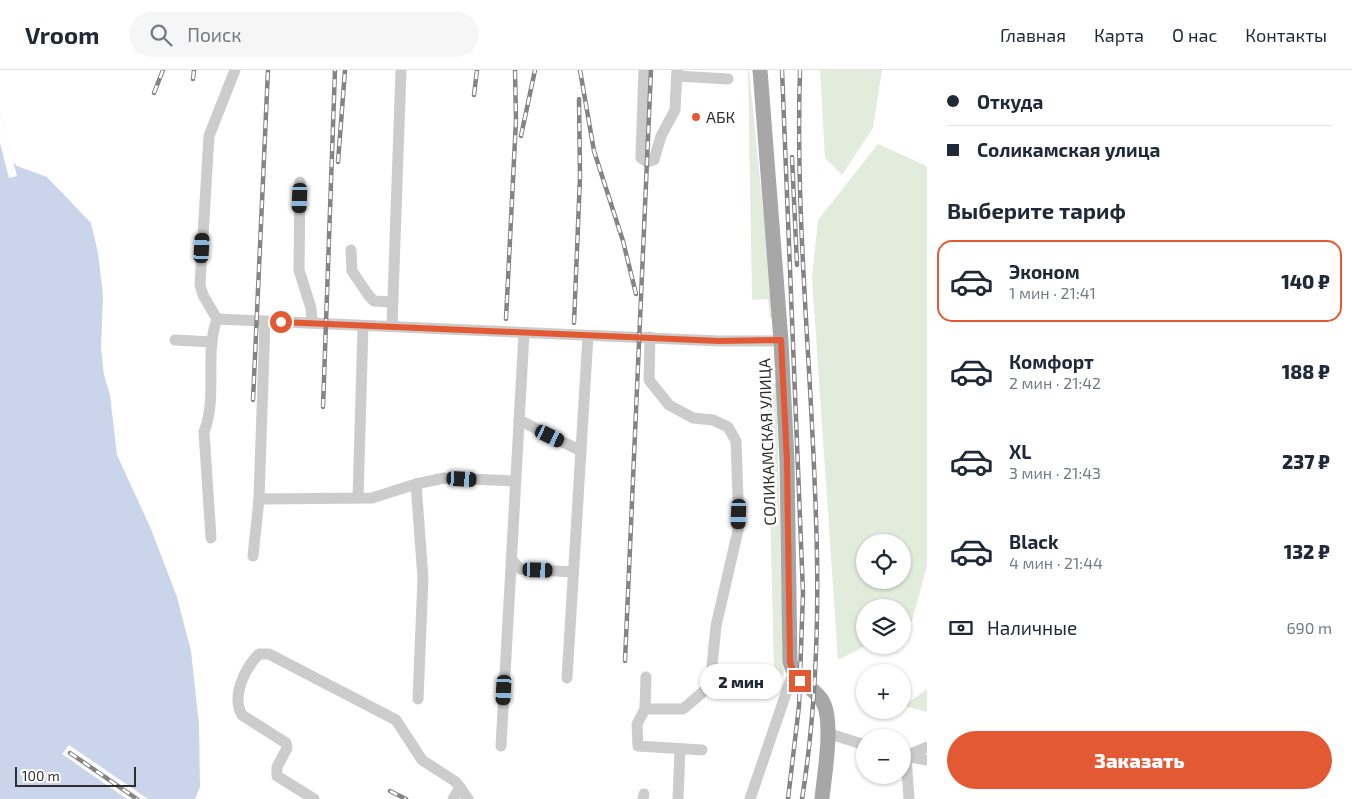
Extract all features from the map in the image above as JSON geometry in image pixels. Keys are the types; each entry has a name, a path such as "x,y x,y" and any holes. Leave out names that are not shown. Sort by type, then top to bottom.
{"main road":[{"name":"СОЛИКАМСКАЯ УЛИЦА","path":"760,70 781,340 787,461 790,662 794,674"},
{"path":"794,674 822,700 826,708 827,734 822,799"}],"street":[{"path":"211,538 204,432 209,419 212,342 217,319 203,295 200,285 209,136 235,70"},
{"path":"392,326 401,70"},
{"path":"644,70 641,158 647,162 654,160 663,131 675,110 677,73 728,79"},
{"path":"300,182 299,270 311,308 312,323"},
{"path":"352,250 352,270 369,296 374,301 393,302"},
{"path":"217,319 719,341 781,340"},
{"path":"253,556 258,499 265,322"},
{"path":"358,498 363,326"},
{"path":"501,746 524,333"},
{"path":"567,678 588,336"},
{"path":"645,709 683,709 710,686 716,626 739,526 740,502 736,441 728,427 713,420 693,418 669,405 649,380 650,337"},
{"path":"175,340 212,342"},
{"path":"519,420 581,451"},
{"path":"258,499 372,498 416,484 444,478 515,481"},
{"path":"416,484 423,578 418,699"},
{"path":"511,559 520,569 573,572"},
{"path":"310,798 277,776 277,767 287,748 286,743 242,715 240,711 239,685 259,654 269,654 396,720 422,760 460,787 468,799"},
{"path":"750,799 794,674"},
{"path":"646,677 645,709 637,724 638,746 702,750"},
{"path":"827,734 856,742"},
{"path":"911,753 927,747"},
{"path":"678,799 680,749"},
{"path":"911,757 927,760"},
{"path":"907,784 909,799"},
{"path":"452,799 460,787"}],"green space":[{"path":"748,70 774,318 770,318 768,299 752,300"},
{"path":"820,70 882,70 873,128 842,175 825,158"},
{"path":"878,144 927,166 927,566 911,622 911,599 856,599 856,651 838,660 812,278 818,220"},
{"path":"767,384 776,384 784,676 774,670"},
{"path":"927,689 927,712 911,708 911,701"}],"water":[{"path":"0,114 13,162 17,166 47,177 91,223 98,253 103,295 101,348 104,375 110,395 117,455 151,529 177,597 191,651 199,724 200,787 195,799 0,799"}],"pier":[{"path":"0,114 17,176 9,178 0,143"},
{"path":"69,745 148,799 127,799 62,754"}],"railway":[{"path":"154,93 163,70"},
{"path":"193,79 194,70"},
{"path":"253,400 268,70"},
{"path":"323,407 335,70"},
{"path":"338,162 345,70"},
{"path":"474,95 477,70"},
{"path":"506,319 516,120 515,70"},
{"path":"521,136 535,70"},
{"path":"580,70 594,151 623,241 636,294"},
{"path":"625,661 651,70"},
{"path":"782,70 803,593 799,706 788,799"},
{"path":"800,70 799,161 802,252 813,435 817,617 813,708 802,799"},
{"path":"574,323 580,177 579,99"},
{"path":"792,157 797,265"},
{"path":"70,753 137,799"},
{"path":"390,791 406,799"}],"place":[{"name":"АБК","path":"696,117"}],"route":[{"path":"281,322 719,341 781,340 787,461 790,662 794,674 800,681"}]}
